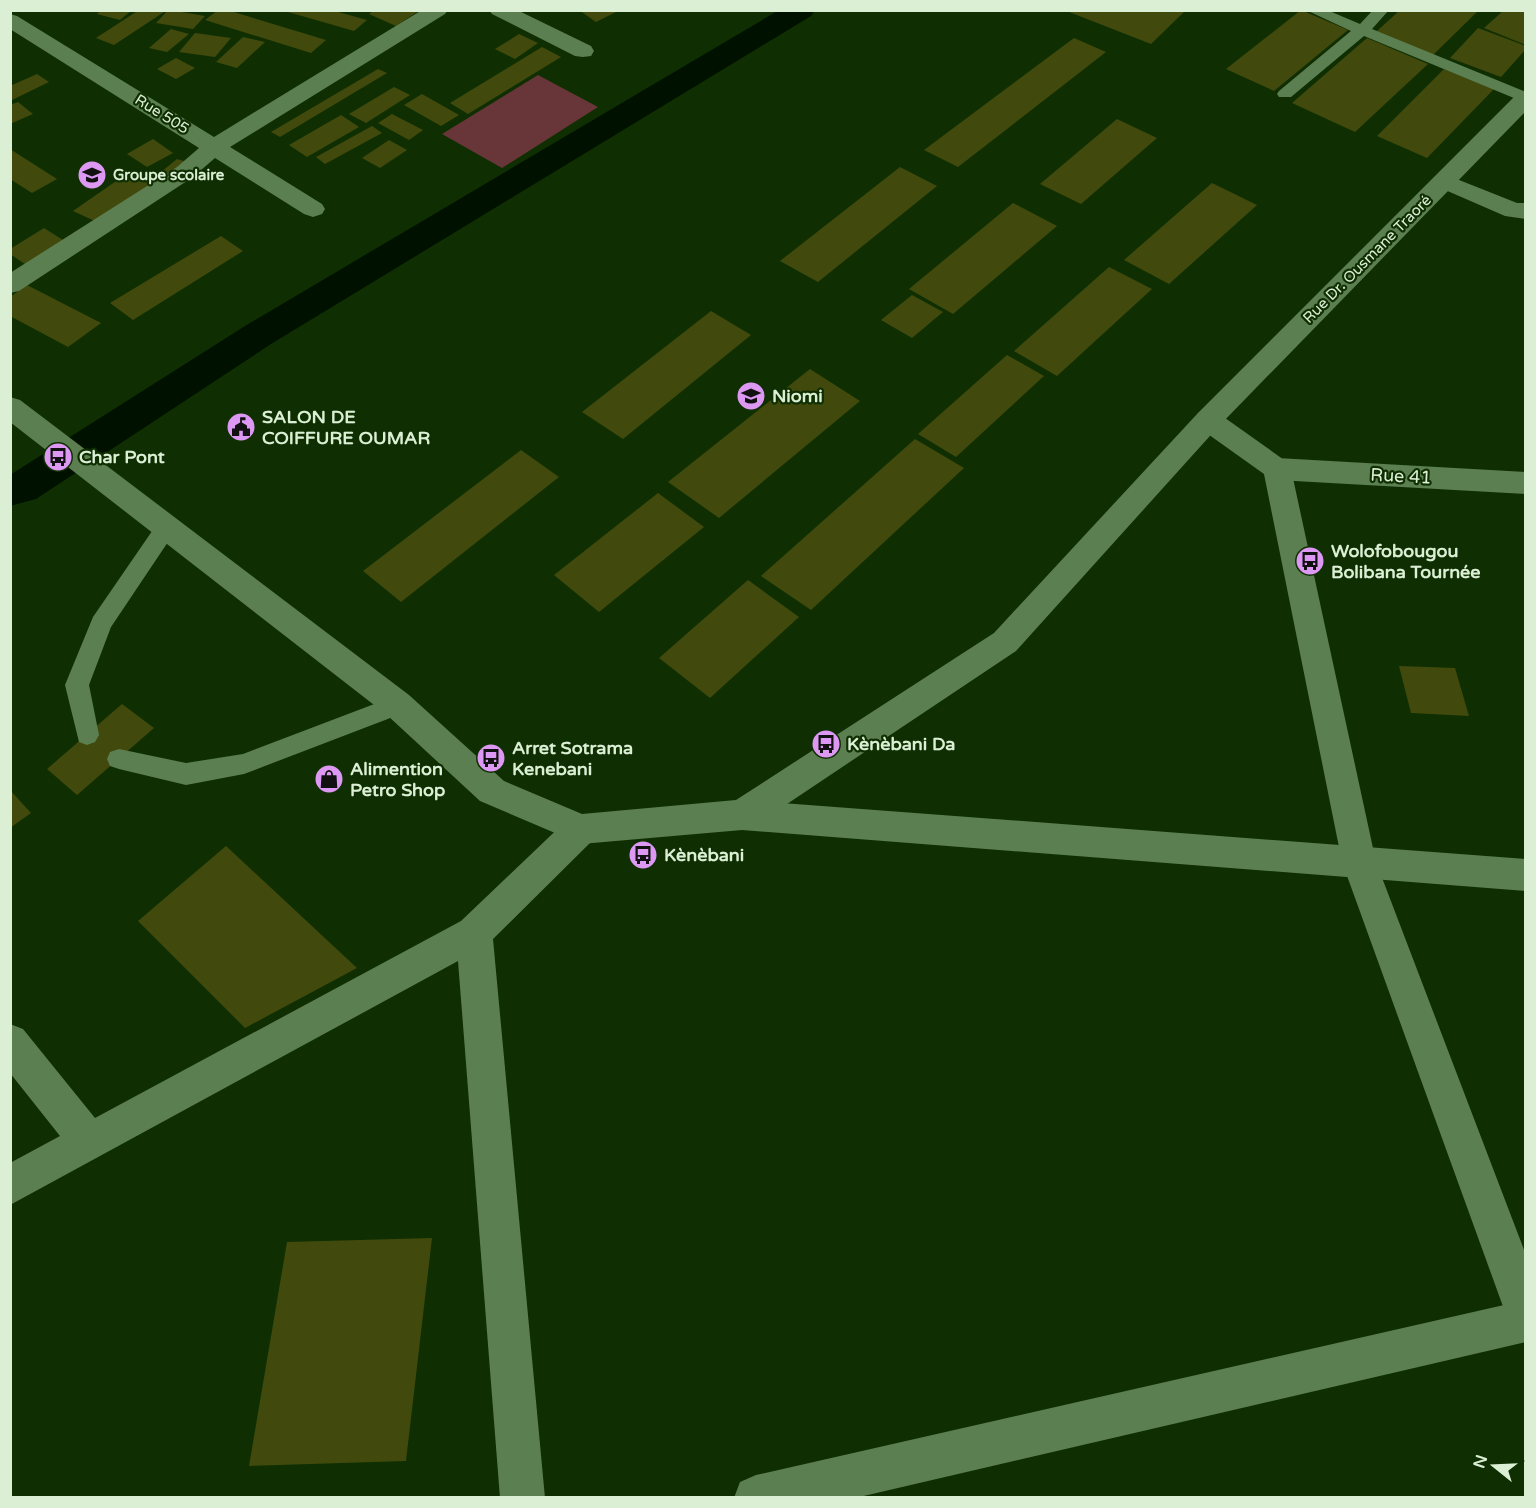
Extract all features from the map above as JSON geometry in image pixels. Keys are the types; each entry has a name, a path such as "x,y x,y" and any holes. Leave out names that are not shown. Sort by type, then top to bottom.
{"street":[{"path":"10,285 185,172 214,147 438,10"},
{"path":"499,10 583,51"},
{"name":"Rue 505","path":"10,20 313,209"},
{"name":"Rue Dr. Ousmane Traoré","path":"742,815 1005,642 1208,420 1526,98"},
{"path":"1444,181 1520,211"},
{"path":"10,407 398,705 492,791 581,829 742,815 1526,875"},
{"path":"1208,420 1277,469 1359,862 1526,1312"},
{"name":"Rue 41","path":"1277,469 1526,483"},
{"path":"10,1185 474,933 581,829"},
{"path":"474,933 523,1497"},
{"path":"10,1042 89,1141"},
{"path":"756,1497 1526,1321"}],"lane":[{"path":"1313,10 1526,98"},
{"path":"1285,94 1362,30 1382,10"},
{"path":"87,735 77,685 101,623 166,527"},
{"path":"119,759 186,774 244,764 398,705"}],"shaded area":[{"path":"538,75 598,107 502,168 442,134"}],"building":[{"path":"101,10 132,10 120,20 97,14"},
{"path":"139,10 164,12 114,45 96,38"},
{"path":"168,10 205,16 193,29 156,23"},
{"path":"218,10 227,10 326,40 311,53 205,20"},
{"path":"291,10 331,10 367,20 354,31 288,12"},
{"path":"374,10 420,10 396,26 369,14"},
{"path":"579,10 620,10 596,22"},
{"path":"1064,10 1186,10 1151,44"},
{"path":"1301,10 1348,30 1274,91 1226,69"},
{"path":"1400,10 1479,10 1433,55 1376,32"},
{"path":"1504,10 1526,10 1526,45 1484,28"},
{"path":"1478,28 1526,46 1526,49 1501,77 1450,58"},
{"path":"171,29 189,34 167,52 149,48"},
{"path":"195,33 231,38 215,57 179,52"},
{"path":"519,34 538,43 515,59 495,49"},
{"path":"243,37 265,42 237,68 216,62"},
{"path":"1074,38 1106,52 958,167 924,150"},
{"path":"1367,38 1428,64 1355,132 1292,103"},
{"path":"542,47 561,57 468,114 450,103"},
{"path":"176,58 195,68 176,79 157,69"},
{"path":"378,69 387,73 280,137 271,132"},
{"path":"1444,69 1494,89 1427,158 1377,136"},
{"path":"37,74 49,82 10,101 10,86"},
{"path":"394,87 410,95 366,123 349,114"},
{"path":"422,94 459,115 441,126 404,105"},
{"path":"18,102 33,114 10,124 10,105"},
{"path":"392,114 423,130 409,140 378,123"},
{"path":"341,115 359,127 307,157 289,145"},
{"path":"1117,119 1157,138 1081,204 1040,184"},
{"path":"372,126 382,133 325,164 316,157"},
{"path":"153,139 173,153 147,167 127,154"},
{"path":"389,140 407,150 380,168 362,158"},
{"path":"10,149 57,179 32,193 10,179"},
{"path":"177,159 187,162 171,176 161,172"},
{"path":"900,167 937,186 818,282 780,261"},
{"path":"132,170 158,182 99,223 73,211"},
{"path":"1212,183 1257,205 1169,284 1124,260"},
{"path":"1013,203 1057,226 953,314 909,289"},
{"path":"44,228 66,242 28,266 10,254 10,249"},
{"path":"221,236 243,251 133,320 110,303"},
{"path":"1109,267 1152,289 1057,376 1014,351"},
{"path":"27,285 101,323 68,347 10,316 10,297"},
{"path":"912,295 943,312 912,338 881,320"},
{"path":"711,311 751,335 623,439 582,412"},
{"path":"1007,355 1044,376 956,457 918,434"},
{"path":"810,369 860,401 719,518 668,482"},
{"path":"915,439 964,468 811,610 761,576"},
{"path":"521,450 559,477 401,602 363,571"},
{"path":"658,493 704,527 599,612 554,575"},
{"path":"748,580 799,617 710,698 659,658"},
{"path":"1399,666 1455,668 1469,716 1411,713"},
{"path":"122,704 154,728 77,795 47,769"},
{"path":"10,790 31,813 10,828"},
{"path":"226,846 357,968 245,1028 138,921"},
{"path":"432,1238 406,1461 249,1466 287,1242"}],"waterway":[{"path":"10,491 22,488 258,335 801,10"}],"place":[{"name":"Groupe scolaire","path":"92,175"},
{"name":"Niomi","path":"751,396"},
{"name":"SALON DE COIFFURE OUMAR","path":"241,427"},
{"name":"Char Pont","path":"58,457"},
{"name":"Wolofobougou Bolibana Tournée","path":"1310,561"},
{"name":"Kènèbani Da","path":"826,744"},
{"name":"Arret Sotrama Kenebani","path":"491,758"},
{"name":"Alimention Petro Shop","path":"329,779"},
{"name":"Kènèbani","path":"643,855"}]}
